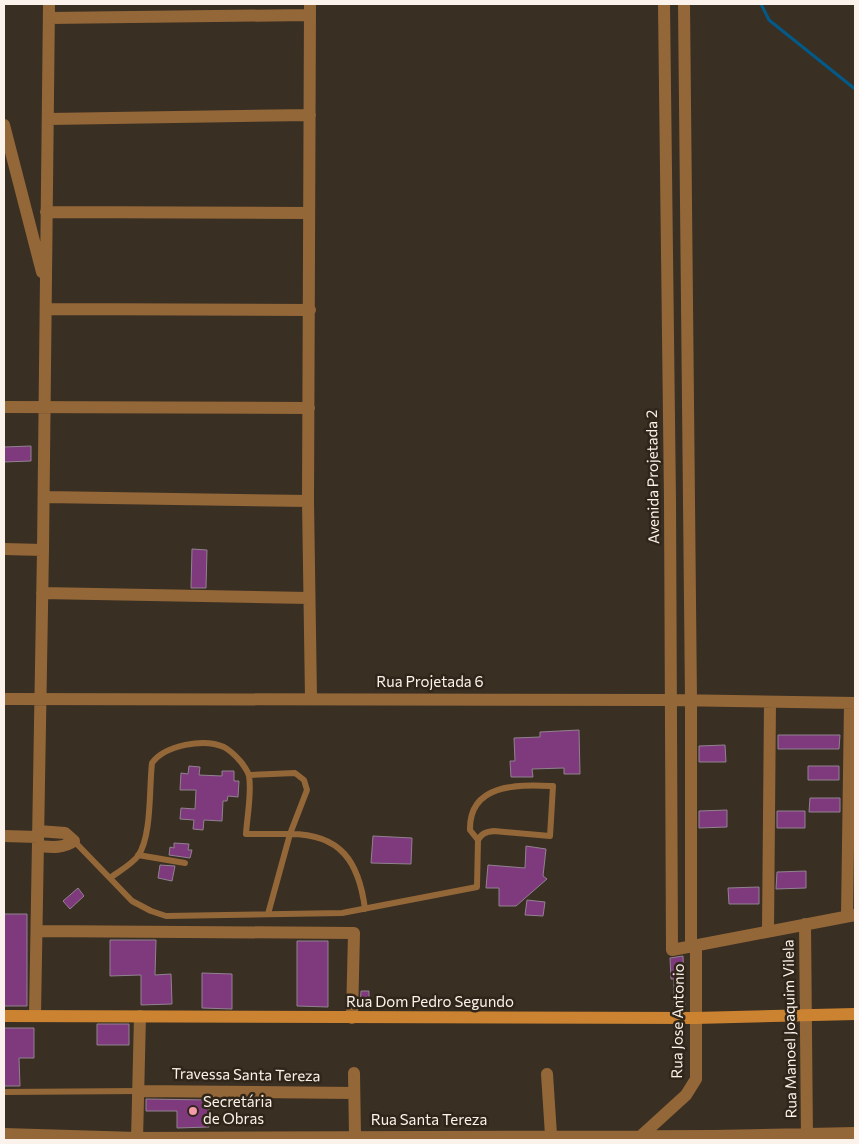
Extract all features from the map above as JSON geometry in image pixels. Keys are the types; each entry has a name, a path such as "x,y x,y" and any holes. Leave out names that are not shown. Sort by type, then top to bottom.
{"street":[{"path":"35,1016 44,497 49,4"},
{"name":"Avenida Projetada 2","path":"664,4 672,950 693,946"},
{"path":"684,4 693,946 851,915 853,703"},
{"path":"49,18 310,9 308,501 311,698"},
{"path":"48,119 310,115"},
{"path":"4,129 46,288"},
{"path":"46,212 310,213"},
{"path":"46,309 310,310"},
{"path":"4,407 308,408"},
{"path":"44,497 308,501"},
{"path":"4,549 43,550"},
{"path":"42,593 309,598"},
{"name":"Rua Projetada 6","path":"4,699 311,698 691,700 853,703"},
{"path":"768,932 770,702"},
{"path":"4,836 38,838 58,847 74,841"},
{"name":"Rua Manoel Joaquim Vilela","path":"805,924 807,1137"},
{"path":"37,930 354,933 352,1018"},
{"name":"Rua Jose Antonio","path":"641,1136 693,1087 696,1079 693,946"},
{"name":"Rua Dom Pedro Segundo","path":"4,1016 695,1018 855,1014"},
{"path":"137,1139 140,1016"},
{"path":"354,1073 355,1136"},
{"path":"547,1074 551,1136"},
{"name":"Travessa Santa Tereza","path":"138,1091 354,1093"},
{"name":"Rua Santa Tereza","path":"4,1134 137,1139 355,1136 404,1139 551,1136 807,1137 855,1133"}],"lane":[{"path":"110,878 138,855 146,833 152,763 158,755 182,747 212,743 224,747 235,755 249,775 246,834 290,834 319,838 338,846 348,856 362,888 365,909"},
{"path":"249,775 295,773 304,780 307,790 290,834 268,914"},
{"path":"74,841 140,907 166,916 342,913 477,887 478,840 470,830 470,822 477,804 485,796 514,785 553,786 550,836 494,831 485,832 478,840"},
{"path":"138,855 185,863"},
{"path":"4,1092 138,1091"}],"building":[{"path":"31,446 31,461 4,462 4,447"},
{"path":"192,549 207,550 206,588 191,588"},
{"path":"579,730 580,774 564,774 564,768 532,769 533,777 511,777 510,761 515,761 514,738 540,737 540,732"},
{"path":"778,735 840,735 839,749 778,749"},
{"path":"725,745 726,762 699,762 699,746"},
{"path":"189,766 200,767 199,775 222,776 222,771 234,771 234,781 239,781 238,797 228,796 227,801 223,801 222,821 204,820 203,830 193,829 194,820 180,819 181,808 195,809 196,790 180,790 181,773 188,774"},
{"path":"808,766 839,766 839,780 808,780"},
{"path":"810,798 840,798 840,812 809,812"},
{"path":"727,810 727,827 699,828 699,811"},
{"path":"777,811 805,811 805,828 777,828"},
{"path":"373,836 412,838 411,864 371,863"},
{"path":"174,843 189,844 188,850 192,850 190,858 169,855 170,847 174,848"},
{"path":"526,846 546,849 543,876 547,879 516,906 499,906 499,888 486,888 488,865 525,868"},
{"path":"160,865 175,866 172,881 158,878"},
{"path":"806,871 806,888 776,889 777,872"},
{"path":"759,887 759,904 729,904 728,888"},
{"path":"78,888 84,896 70,909 63,901"},
{"path":"527,900 545,902 543,916 525,915"},
{"path":"4,914 27,914 27,1006 4,1006"},
{"path":"110,940 156,940 155,975 171,974 172,1004 141,1005 141,975 110,976"},
{"path":"297,941 328,941 328,1007 297,1006"},
{"path":"683,956 685,1006 674,1006 674,979 671,979 670,958"},
{"path":"202,973 232,974 232,1009 202,1008"},
{"path":"361,991 369,991 369,1007 360,1007"},
{"path":"97,1024 129,1024 129,1045 97,1045"},
{"path":"4,1028 34,1028 34,1058 19,1058 20,1086 4,1086"},
{"name":"Secretária de Obras","path":"146,1099 209,1100 209,1127 177,1128 177,1111 146,1111"}],"waterway":[{"path":"761,4 769,20 855,89"}],"place":[{"name":"Secretária de Obras","path":"193,1111"}]}
